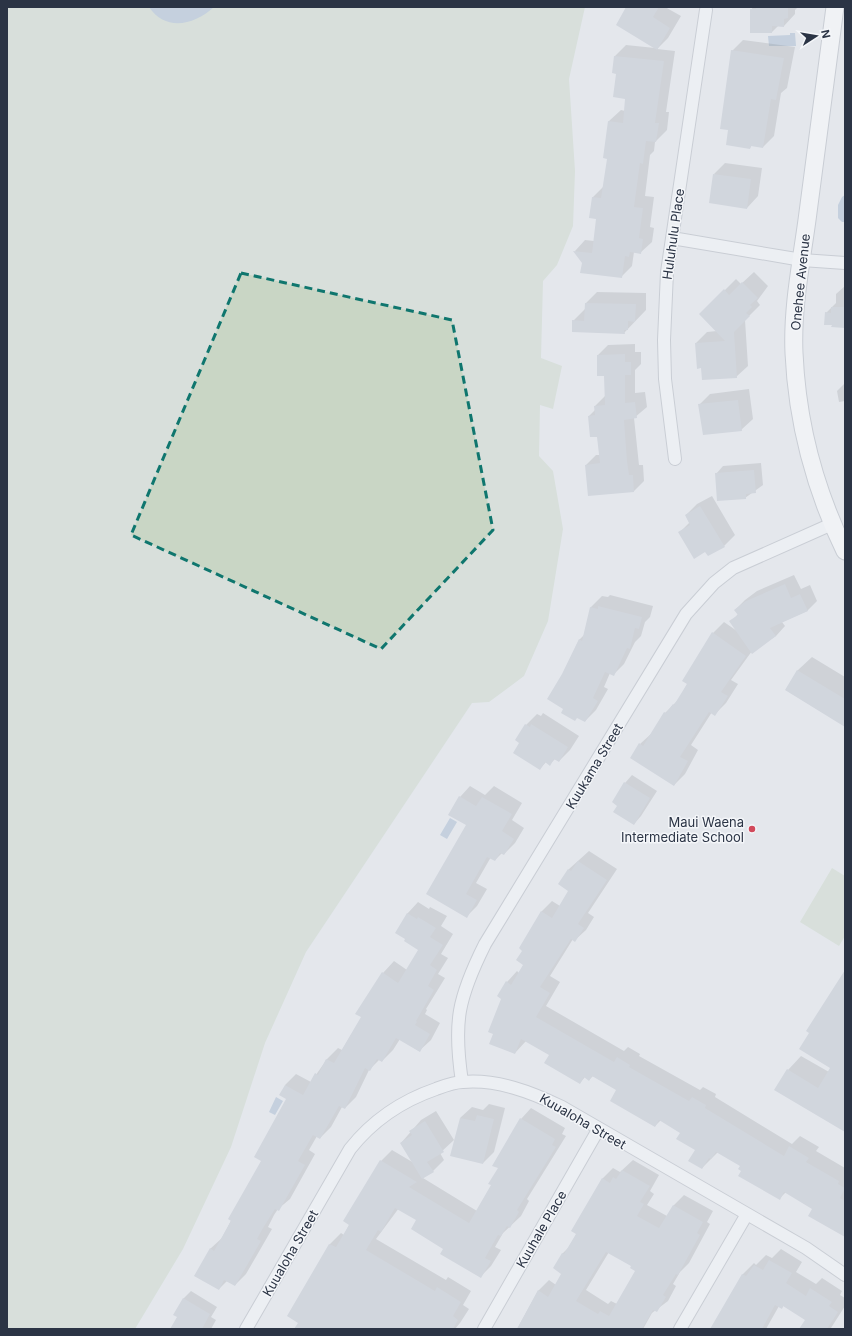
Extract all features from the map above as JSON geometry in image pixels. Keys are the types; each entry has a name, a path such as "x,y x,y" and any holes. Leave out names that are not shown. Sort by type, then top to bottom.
{"street":[{"name":"Onehee Avenue","path":"835,7 797,292 794,352 800,407 815,475 832,524 845,551"},
{"name":"Huluhulu Place","path":"675,459 665,379 664,340 667,272 706,10"},
{"path":"672,238 802,260 845,263"},
{"name":"Kuukama Street","path":"462,1082 458,1050 457,1024 461,1002 469,975 485,944 686,614 714,583 733,568 832,524"},
{"name":"Kuualoha Street","path":"246,1329 346,1156 362,1134 379,1119 416,1096 462,1082 489,1083 533,1093 562,1107 598,1130 806,1248 845,1275"},
{"name":"Kuuhale Place","path":"484,1329 598,1130"},
{"path":"680,1329 747,1214"}],"highlighted area":[{"path":"241,273 452,320 493,530 381,649 131,535"}],"green space":[{"path":"7,7 585,7 569,79 575,171 573,226 557,265 543,281 541,358 562,366 553,409 540,405 539,456 553,471 563,529 548,621 524,676 489,702 472,703 306,952 265,1043 231,1147 183,1249 135,1329 7,1329"},
{"path":"832,868 845,876 845,936 839,946 800,922"}],"water":[{"path":"149,7 214,7 198,18 189,22 172,23 156,15"},
{"path":"790,33 795,33 796,46 769,46 768,36 790,35"},
{"path":"845,195 845,222 842,222 838,218 838,205 842,197"},
{"path":"450,818 457,822 447,839 440,835"},
{"path":"276,1097 283,1101 275,1115 269,1112"}],"building":[{"path":"626,7 659,7 653,17 670,28 657,50 616,25"},
{"path":"756,7 788,7 788,18 784,19 784,27 772,26 772,33 750,33 750,9 756,9"},
{"path":"731,50 784,58 776,100 771,99 763,148 751,146 750,149 726,145 728,130 720,129"},
{"path":"614,56 664,61 655,123 659,123 656,142 646,141 643,164 640,163 634,207 643,208 639,238 643,239 641,254 630,252 629,257 625,256 622,278 580,273 582,263 573,251 592,253 596,219 589,218 592,197 601,198 607,159 603,158 608,121 623,123 625,99 613,97 616,74 612,73"},
{"path":"713,174 751,179 747,209 709,203"},
{"path":"742,282 758,298 750,305 752,307 746,313 750,316 734,332 737,378 702,380 701,368 697,369 695,343 725,341 699,314 724,289 729,295"},
{"path":"585,303 636,304 635,322 628,321 628,330 624,330 625,334 572,332 572,320 584,321"},
{"path":"831,307 845,307 845,328 824,325 825,312 831,313"},
{"path":"625,354 625,362 631,362 631,375 625,375 625,403 635,402 637,418 624,420 627,461 629,475 633,475 634,492 588,496 585,465 600,463 597,437 590,437 588,416 595,415 594,406 605,405 604,376 597,376 597,355"},
{"path":"738,400 742,431 703,435 698,404"},
{"path":"754,470 756,493 746,494 746,499 717,501 715,473"},
{"path":"700,506 725,547 708,556 705,552 694,559 678,532 690,525 685,515"},
{"path":"785,584 791,598 800,594 808,611 770,628 776,636 752,654 729,621 738,615 734,610 746,601"},
{"path":"598,606 642,617 639,629 635,628 630,649 627,648 614,676 605,672 593,698 598,701 585,722 577,718 575,721 561,713 563,709 547,699 562,674 579,639 582,641 590,607 598,609"},
{"path":"712,632 746,656 721,692 728,696 715,716 709,712 680,757 688,761 674,786 630,758 639,743 643,746 664,712 666,713 673,704 674,705 687,684 682,681"},
{"path":"797,670 845,699 845,727 785,690"},
{"path":"525,724 530,727 531,724 568,747 559,762 554,759 550,766 545,762 540,770 513,753 519,743 515,740"},
{"path":"624,782 650,798 634,825 613,812 617,806 612,802"},
{"path":"459,796 476,806 482,797 512,814 502,831 514,839 504,855 500,853 495,861 487,857 466,894 477,900 467,918 426,894 466,825 448,815"},
{"path":"578,861 607,880 578,924 584,928 575,942 571,939 540,987 550,993 536,1017 614,1062 617,1057 630,1065 629,1067 689,1101 692,1097 706,1105 705,1108 784,1156 789,1146 809,1158 806,1162 839,1181 838,1184 845,1188 840,1198 845,1201 845,1237 808,1216 812,1209 784,1192 780,1200 738,1176 741,1171 738,1169 740,1166 716,1152 711,1159 709,1158 702,1169 688,1161 695,1150 676,1139 680,1133 659,1120 655,1127 610,1101 616,1090 592,1076 589,1081 584,1077 580,1084 544,1063 549,1055 521,1039 515,1054 489,1044 493,1034 488,1032 501,999 497,996 506,981 511,985 523,965 516,960 522,951 519,948 541,911 552,918 568,891 558,884 568,869 571,871"},
{"path":"407,913 417,919 418,917 436,928 430,937 443,945 430,965 437,970 428,986 434,990 415,1025 430,1034 420,1052 396,1038 382,1062 377,1059 370,1071 365,1068 345,1109 339,1106 320,1139 313,1135 298,1161 305,1165 279,1211 275,1209 263,1228 257,1239 261,1241 235,1286 224,1280 219,1290 194,1276 210,1248 214,1251 231,1221 228,1219 261,1161 254,1157 286,1099 279,1095 285,1085 303,1095 315,1073 318,1075 326,1059 334,1063 361,1017 355,1014 382,972 398,983 418,950 395,933"},
{"path":"845,970 845,1132 774,1090 787,1069 818,1088 830,1068 799,1049 809,1033 806,1031"},
{"path":"477,1115 494,1119 483,1164 450,1156 460,1118 475,1121"},
{"path":"520,1118 555,1139 552,1145 556,1147 517,1210 519,1212 510,1228 507,1226 501,1236 498,1235 485,1258 491,1261 481,1278 440,1254 443,1249 411,1229 416,1220 395,1208 381,1232 378,1230 366,1250 435,1291 437,1287 461,1302 453,1316 458,1320 453,1329 294,1329 298,1323 287,1316 329,1244 336,1247 349,1225 343,1221 380,1160 417,1182 409,1187 469,1223 491,1185 488,1184 498,1168 492,1166"},
{"path":"425,1121 444,1152 427,1162 434,1172 422,1179 400,1143 412,1135 409,1131"},
{"path":"622,1170 650,1186 640,1202 644,1204 637,1216 659,1228 673,1205 703,1222 697,1233 700,1235 678,1275 676,1274 663,1295 666,1297 657,1312 653,1310 642,1329 517,1329 538,1290 548,1297 561,1274 553,1268 562,1253 564,1254 576,1234 571,1231 602,1178 610,1183 613,1177 616,1179","holes":["606,1252 631,1266 630,1268 635,1271 609,1316 600,1311 598,1314 576,1301"]},
{"path":"769,1260 792,1273 786,1283 806,1296 810,1288 832,1302 829,1306 838,1312 827,1329 799,1329 805,1320 783,1306 782,1309 775,1305 762,1329 710,1329 742,1274 746,1276 754,1265 763,1270"},
{"path":"183,1298 210,1314 202,1329 170,1329 177,1317 173,1315"}],"place":[{"name":"Maui Waena Intermediate School","path":"752,829"}]}
